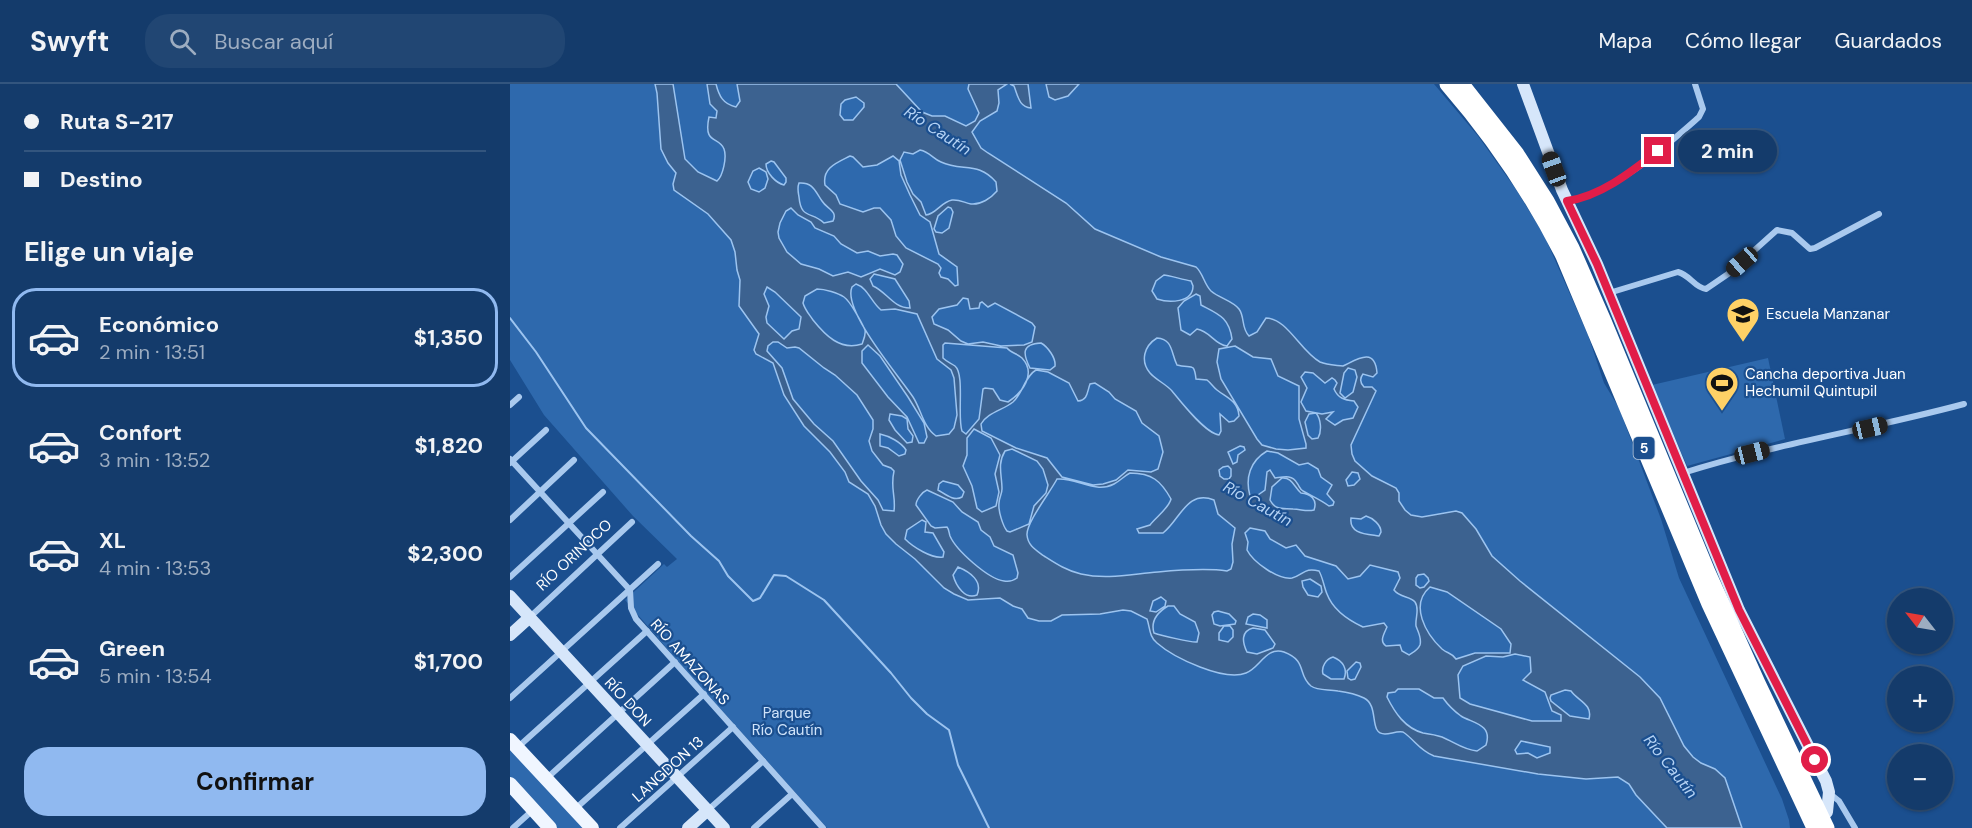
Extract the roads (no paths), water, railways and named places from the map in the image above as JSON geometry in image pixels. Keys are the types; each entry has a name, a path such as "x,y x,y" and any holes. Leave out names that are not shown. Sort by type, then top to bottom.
{"highway":[{"name":"5","path":"1447,84 1482,125 1512,167 1542,215 1563,256 1709,604 1814,828"},
{"name":"5","path":"1462,84 1494,122 1523,164 1554,213 1575,255 1708,572 1758,683 1827,820"}],"main road":[{"path":"1523,84 1567,201 1597,264 1739,610 1822,774 1829,792 1827,820"},
{"name":"RÍO DON","path":"510,596 724,828"},
{"name":"RÍO ORINOCO","path":"510,635 530,617"},
{"path":"513,742 592,828"},
{"path":"510,784 550,828"},
{"path":"688,828 708,810"}],"street":[{"path":"1567,201 1582,199 1631,172 1699,117 1703,109 1695,84"},
{"path":"1609,293 1678,272 1688,276 1700,288 1706,289 1728,274 1777,230 1792,233 1810,249 1879,214"},
{"path":"510,405 519,397"},
{"path":"1682,473 1733,457 1909,419 1964,404"},
{"path":"546,430 511,461 630,590"},
{"path":"510,520 574,460"},
{"path":"510,577 603,492"},
{"name":"RÍO ORINOCO","path":"530,617 632,522"},
{"path":"510,698 658,564"},
{"name":"RÍO AMAZONAS","path":"630,590 631,608 636,619 820,827"},
{"path":"513,742 590,682 647,631"},
{"path":"546,778 675,662"},
{"path":"575,809 704,694"},
{"name":"LANGDON 13","path":"620,828 733,727"},
{"path":"708,810 763,761"},
{"path":"1829,792 1843,807 1855,828"},
{"path":"754,828 792,794"},
{"path":"513,828 533,810"}],"water":[{"name":"Río Cautín","path":"655,84 673,84 685,159 698,172 717,181 723,171 725,152 722,145 712,139 708,132 709,117 716,118 717,111 710,104 707,84 716,84 722,99 736,107 740,101 737,84 896,84 922,112 932,116 945,116 966,126 975,121 979,113 968,89 969,84 1007,84 998,90 997,111 980,121 972,132 981,148 1066,203 1095,229 1161,257 1196,267 1211,291 1239,309 1249,336 1257,332 1266,318 1274,319 1281,323 1306,351 1320,362 1343,366 1364,357 1373,360 1377,373 1373,377 1363,374 1361,377 1364,387 1372,387 1376,391 1351,445 1355,461 1372,476 1396,488 1399,501 1411,515 1422,517 1456,511 1462,513 1476,529 1492,556 1640,677 1660,698 1684,746 1693,757 1715,769 1725,778 1742,828 1667,828 1636,795 1629,784 1618,777 1586,779 1538,774 1434,756 1403,732 1380,733 1375,725 1372,707 1364,698 1311,686 1296,660 1284,652 1272,652 1246,673 1226,674 1200,667 1165,649 1152,638 1147,619 1131,611 1062,615 1051,621 1039,621 1028,618 1022,609 1000,598 968,600 944,588 886,534 868,494 849,482 845,472 830,452 804,426 784,395 773,363 756,354 754,350 759,334 739,306 740,280 731,240 708,214 674,190 676,173 661,149","holes":["856,97 864,103 864,107 853,120 844,120 840,115 841,104 845,100","920,150 949,165 983,171 996,182 997,191 978,203 948,201 933,213 926,215 921,202 913,194 900,160 904,152 913,154","850,156 863,167 877,165 893,156 899,161 901,175 920,215 930,222 939,254 957,267 958,285 955,286 948,279 941,277 939,273 941,268 938,264 906,248 896,236 891,220 880,208 863,212 840,204 836,195 825,185 828,170","771,161 786,178 786,182 784,185 772,177 766,164","759,168 766,172 768,179 765,188 759,192 751,189 748,182 753,171","799,183 811,186 833,212 833,221 824,223 805,212 800,204","948,207 953,212 949,228 942,233 934,229 938,216","791,208 811,222 815,228 834,236 841,244 857,253 868,251 880,256 893,254 897,255 903,264 900,272 895,275 880,269 861,277 848,272 833,276 801,264 787,252 779,238 780,223 786,211","874,274 895,279 909,301 910,308 895,303 873,286 870,279","1164,275 1191,281 1193,286 1189,296 1185,299 1168,301 1157,299 1152,291 1156,281","856,284 864,289 881,310 895,309 917,314 937,359 951,370 954,378 957,415 954,428 949,434 936,436 932,432 925,423 913,397 864,327 865,334 862,344 854,346 840,343 823,331 803,303 805,296 817,289 824,290 844,297 860,320 851,297 852,287","767,287 801,317 799,329 792,331 784,339 767,323 769,306 764,294","1196,294 1200,296 1201,305 1225,321 1232,339 1227,346 1223,345 1197,329 1190,335 1181,330 1178,308 1184,301","963,298 968,299 970,309 979,308 982,302 988,307 995,303 1032,323 1035,327 1032,342 1024,345 1001,346 983,342 968,344 948,330 934,324 932,317 939,309 957,305","1157,338 1166,341 1171,347 1177,365 1193,368 1196,379 1207,380 1231,400 1237,407 1239,416 1229,422 1220,414 1221,431 1219,435 1213,433 1170,389 1150,373 1144,359 1146,349 1153,341","773,342 778,342 787,348 799,348 857,395 873,420 869,441 872,451 883,465 894,471 894,511 883,510 878,500 861,481 833,441 814,424 793,399 782,368 767,351 768,346","945,343 1007,348 1026,364 1027,380 1036,370 1048,372 1069,383 1078,401 1088,393 1090,384 1095,383 1115,399 1136,411 1142,423 1159,436 1163,452 1158,469 1151,472 1128,470 1116,480 1093,485 1062,477 1047,458 1016,448 982,431 981,424 984,420 1013,402 1022,389 1008,402 1000,400 993,389 983,389 979,419 966,434 962,431 961,425 960,378 955,366 943,358","1041,343 1051,353 1055,366 1050,370 1030,368 1025,354 1030,345","868,345 880,356 924,423 927,437 924,443 919,443 907,417 862,363 862,351","1235,346 1253,357 1271,359 1278,376 1299,386 1299,419 1306,448 1288,450 1262,445 1221,379 1217,362 1219,349","1348,368 1355,370 1357,377 1353,392 1345,398 1340,393 1344,373","1305,372 1313,373 1325,383 1332,378 1337,383 1334,389 1337,395 1354,401 1358,407 1353,418 1335,425 1326,419 1333,412 1322,414 1306,411 1301,402 1307,388 1301,377","1316,413 1319,418 1318,438 1312,439 1308,435 1305,422 1309,414","890,414 907,419 908,429 913,436 912,442 907,443 895,430 889,420","974,429 991,438 1000,455 995,474 999,492 996,506 982,512 977,508 972,486 963,466 967,455 967,438","880,434 901,444 906,450 905,454 899,456 888,448 880,446","1240,446 1245,450 1238,455 1237,462 1233,464 1228,452","1012,449 1037,461 1043,469 1048,485 1046,493 1034,506 1029,524 1010,532 1004,526 999,510 1002,489 1000,470 1005,451","1267,451 1278,453 1299,465 1308,463 1318,469 1321,477 1332,485 1327,494 1334,502 1333,505 1329,506 1303,491 1293,478 1275,478 1270,470 1267,472 1265,490 1255,497 1250,496 1248,483 1250,470 1256,460","1228,466 1231,469 1231,476 1229,479 1220,476 1219,470","1352,472 1358,473 1360,479 1354,485 1348,486 1346,480","1130,473 1150,476 1163,487 1171,499 1150,525 1137,529 1139,533 1163,533 1190,502 1205,498 1214,500 1218,514 1235,528 1231,569 1091,576 1076,573 1061,566 1035,550 1031,545 1027,535 1030,523 1057,479 1100,487 1114,484","1282,478 1291,481 1301,493 1310,496 1315,503 1314,510 1311,511 1277,507 1270,500 1272,487","943,481 958,485 964,492 959,498 938,490 939,484","927,490 953,502 962,512 978,522 981,530 990,537 994,546 1013,555 1018,573 1017,578 1012,581 997,579 973,563 953,542 947,527 931,526 916,505 918,499","1366,516 1376,522 1381,532 1379,536 1364,534 1356,530 1351,523 1351,518 1361,519","922,520 926,522 925,532 933,533 944,552 943,557 918,549 905,539 907,530","1250,528 1265,531 1270,539 1286,548 1296,545 1305,556 1336,566 1348,579 1360,576 1370,565 1398,572 1400,578 1394,590 1415,602 1416,626 1420,637 1419,647 1409,655 1402,651 1400,645 1386,646 1382,640 1387,627 1384,623 1363,627 1347,618 1330,600 1319,571 1310,570 1296,577 1286,578 1266,569 1247,550 1248,542 1245,533","958,567 971,574 978,585 977,595 969,596 962,591 953,575","1424,574 1428,578 1429,581 1420,588 1416,585 1418,575","1310,579 1321,586 1322,592 1318,597 1308,595 1302,581","1430,587 1447,592 1501,629 1511,644 1510,653 1475,653 1456,659 1430,636 1422,619 1421,602","1161,597 1166,601 1165,606 1156,612 1150,611 1153,601","1168,606 1174,606 1180,614 1195,622 1199,633 1197,642 1154,633 1153,624 1156,617","1218,611 1229,614 1236,621 1235,624 1220,626 1214,624 1212,615","1253,614 1260,615 1267,620 1267,628 1246,624 1248,617","1224,626 1230,626 1233,630 1233,637 1228,642 1219,640 1219,633","1253,628 1265,630 1275,644 1273,648 1257,654 1247,652 1244,641 1246,632","1515,654 1530,657 1531,672 1523,680 1545,692 1552,711 1561,715 1561,721 1532,721 1470,704 1460,698 1458,675 1463,666 1486,656 1503,657","1330,658 1337,659 1345,669 1344,679 1331,679 1323,674 1323,666","1356,662 1360,663 1361,667 1355,679 1348,678 1347,671","1398,689 1419,689 1434,698 1443,698 1461,716 1484,728 1487,733 1486,745 1477,751 1472,750 1442,737 1417,731 1406,724 1393,709 1387,697 1388,693","1565,690 1571,691 1587,706 1589,719 1570,716 1551,701 1551,695","1521,741 1550,747 1550,753 1537,758 1528,753 1517,754 1515,750"]},
{"path":"1010,84 1028,84 1031,108 1021,103 1014,86"},
{"path":"1046,84 1079,84 1068,96 1055,100 1049,97"}],"waterway":[{"path":"510,318 536,352 586,428 691,536 719,561 728,576 753,601 760,598 774,575 786,576 824,600 911,698 927,714 949,730 958,765 989,828"}],"place":[{"name":"Escuela Manzanar","path":"1743,343"},
{"name":"Cancha deportiva Juan Hechumil Quintupil","path":"1722,412"}],"park label":[{"name":"Parque Río Cautín","path":"787,722"}]}
